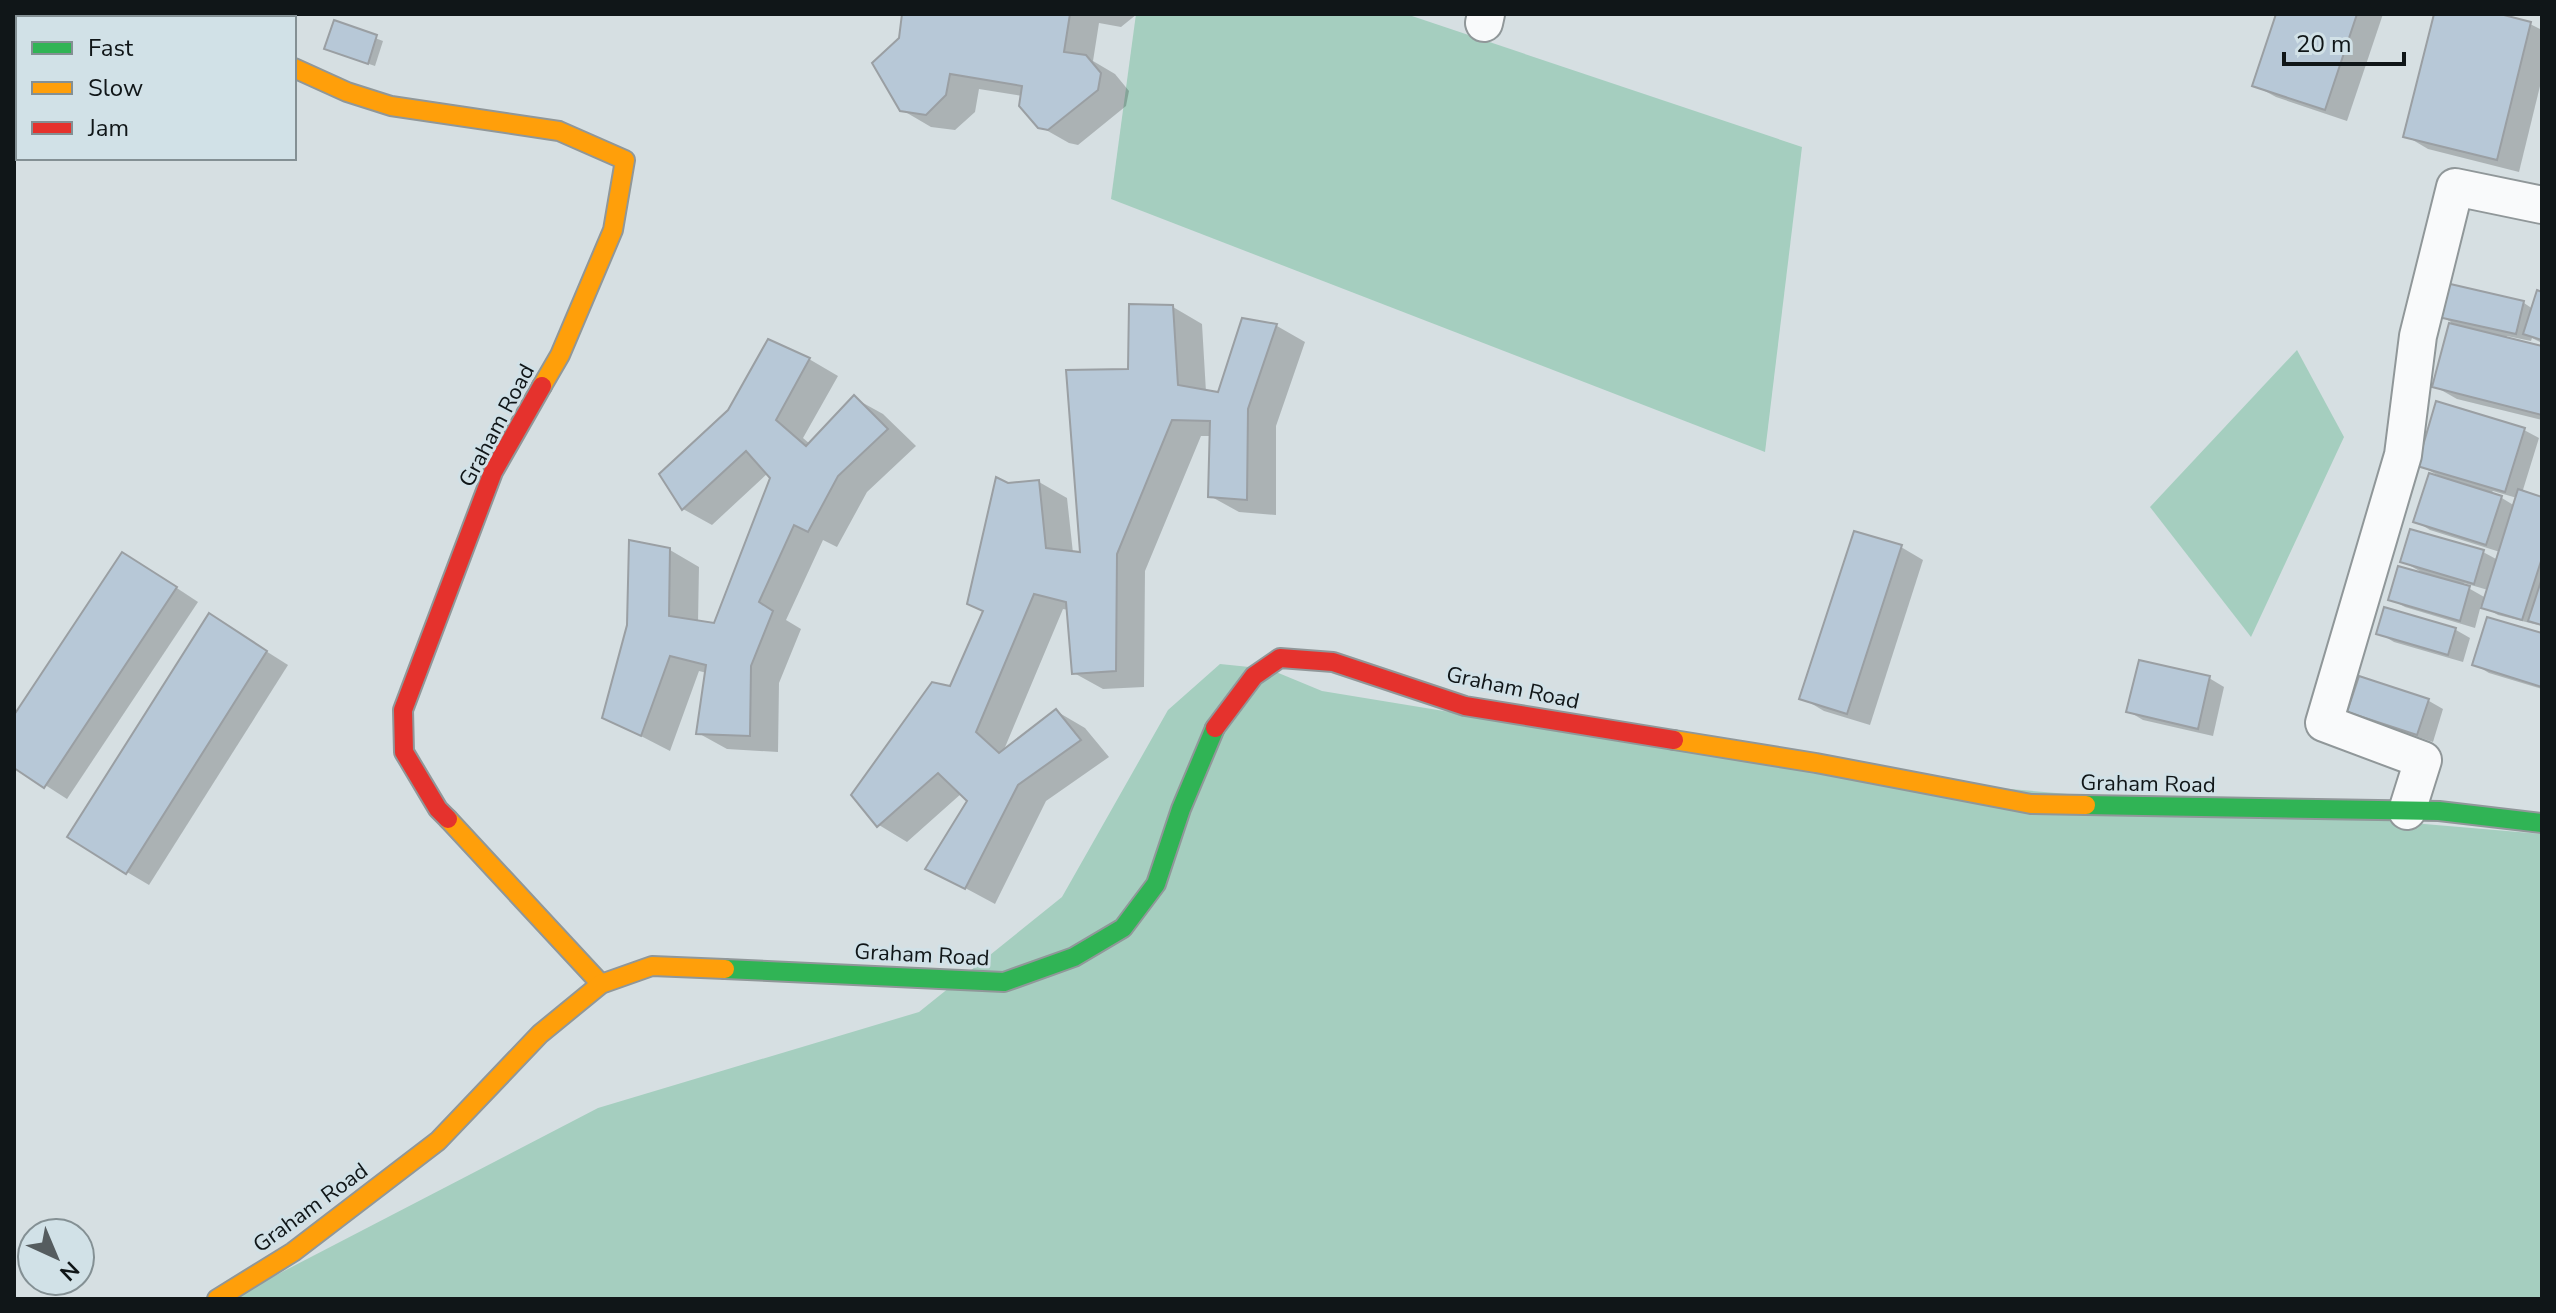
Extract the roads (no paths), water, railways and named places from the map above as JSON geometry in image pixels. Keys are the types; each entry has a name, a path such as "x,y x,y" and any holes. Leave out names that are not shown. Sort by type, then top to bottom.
{"street":[{"name":"Graham Road","path":"296,69 347,92 391,106 559,131 625,160 613,230 560,355 493,472 403,710 404,752 438,809 601,984"},
{"path":"2407,811 2423,760 2324,723 2403,455 2418,336 2455,187 2542,205"},
{"name":"Graham Road","path":"217,1299 293,1252 438,1141 540,1034 601,984 652,966 1004,982 1074,957 1123,928 1156,884 1181,809 1216,726 1254,676 1280,658 1333,662 1465,706 1816,763 2031,804 2439,811 2542,823"}]}
